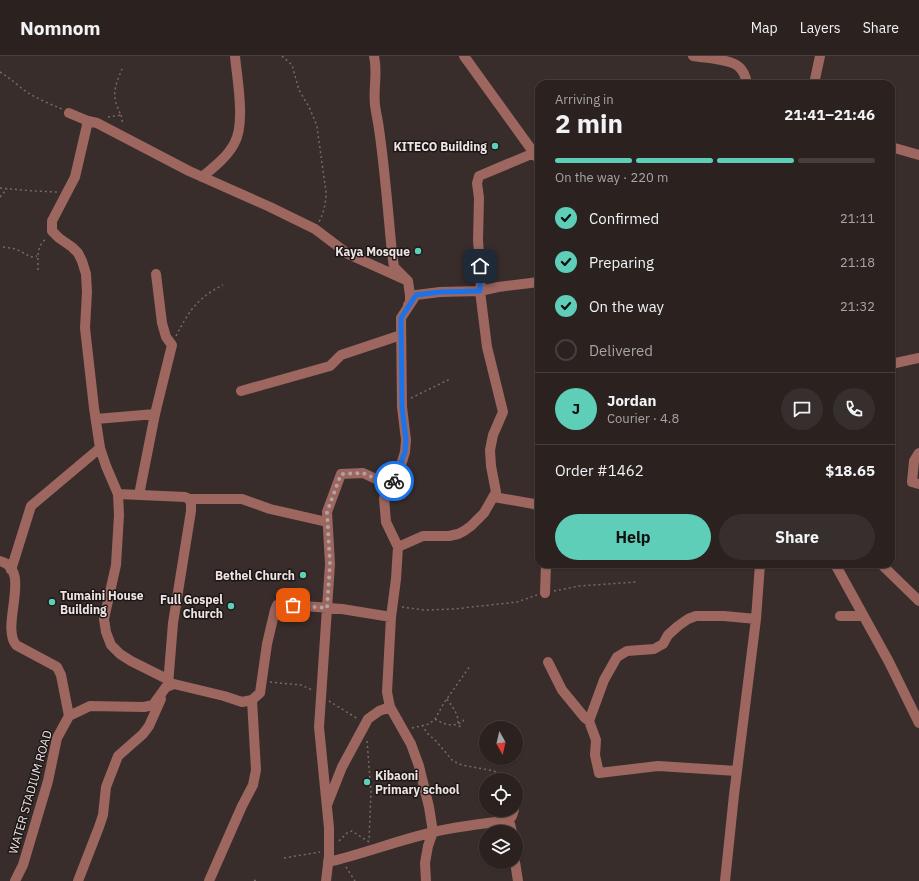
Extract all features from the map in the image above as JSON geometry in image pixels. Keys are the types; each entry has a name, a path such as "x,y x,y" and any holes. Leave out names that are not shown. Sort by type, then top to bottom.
{"street":[{"path":"202,177 227,154 234,144 239,132 240,107 235,56"},
{"path":"374,56 376,73 374,96 384,164 394,267 408,281 410,302 401,318 402,402 406,440 405,452 398,475 384,498 386,522 398,547 391,617 387,692 390,707 411,744 419,766 429,807 433,832 428,846 425,863 426,881"},
{"path":"464,56 535,155"},
{"path":"693,56 734,63 740,67 746,80"},
{"path":"815,80 820,56"},
{"path":"69,113 92,122 202,177 315,229 348,254 408,281"},
{"path":"92,122 75,176 52,221 52,231 72,247 78,254 86,274 87,292 85,328 92,394 100,448 118,494 116,565 104,619 106,632 111,644 120,654 168,683 193,688 242,702 252,700 260,694 267,644 277,605 284,604 327,608 391,617"},
{"path":"895,148 919,154"},
{"path":"398,547 423,536 449,536 458,534 471,526 479,518 496,492 491,466 490,446 503,412 486,346 480,291 481,281 478,240 479,198 477,183 479,176 535,156"},
{"path":"139,495 155,414 172,345 166,337 162,323 156,274"},
{"path":"401,318 416,295 440,292 480,291 535,282"},
{"path":"241,391 330,366 341,355 401,335"},
{"path":"895,363 919,358"},
{"path":"96,419 155,414"},
{"path":"11,570 31,506 100,448"},
{"path":"919,453 914,461 912,482 919,484"},
{"path":"326,881 328,862 333,843 326,808 319,727 330,564 327,512 341,474 363,473 392,486"},
{"path":"118,494 185,497 189,499 242,499 270,509 327,522"},
{"path":"494,497 535,505"},
{"path":"78,881 103,815 106,787 118,756 137,740 149,726 168,683 173,623 191,511 191,503 189,499"},
{"path":"0,561 7,565 11,570 14,584 13,600 8,618 8,633 11,640 16,645 57,667 61,674 69,716 90,706 153,705 158,700 168,683"},
{"path":"545,593 546,568"},
{"path":"725,881 756,619 760,568"},
{"path":"837,568 889,662 919,723"},
{"path":"885,568 919,601"},
{"path":"589,721 604,680 617,657 627,651 654,649 663,644 668,635 678,626 688,619 696,616 724,616 756,619"},
{"path":"840,616 863,616"},
{"path":"548,662 562,690 584,718 589,721 596,740 596,755 600,773 658,766 737,771"},
{"path":"209,881 253,785 256,770 252,700"},
{"path":"326,808 342,767 368,719 390,707"},
{"name":"WATER STADIUM ROAD","path":"15,881 23,865 48,781 57,738 69,716"},
{"path":"328,862 352,855 362,854 372,845 433,832 509,820 511,817"},
{"path":"509,820 510,825"},
{"path":"516,869 518,881"}],"path":[{"path":"282,56 292,65 299,90 309,107 317,127 326,202 322,216 315,229"},
{"path":"92,122 121,114 116,105 114,94 122,69"},
{"path":"0,72 38,98 69,113"},
{"path":"0,188 16,188 34,192 67,192"},
{"path":"0,197 7,189"},
{"path":"38,270 37,256 42,242 55,234"},
{"path":"3,247 16,249 31,257 37,256"},
{"path":"172,345 194,306 208,293 222,285"},
{"path":"402,402 426,392 450,379"},
{"path":"393,605 424,610 454,609 517,602 545,593 579,586 636,582"},
{"path":"403,730 429,724 435,719 446,699 470,666"},
{"path":"446,699 456,712 458,725"},
{"path":"435,719 448,726 458,725 463,722 464,717"},
{"path":"422,725 427,733 453,761 462,765 494,771 497,773"},
{"path":"458,725 462,728"},
{"path":"367,739 371,792 372,845"},
{"path":"284,858 323,851 347,833 352,832 372,845"}],"way so far":[{"path":"293,605 327,608 330,564 327,512 341,474 363,473 392,486 394,481"}],"place":[{"name":"KITECO Building","path":"495,146"},
{"name":"Kaya Mosque","path":"418,251"},
{"name":"Bethel Church","path":"303,575"},
{"name":"Tumaini House Building","path":"52,602"},
{"name":"Full Gospel Church","path":"231,606"},
{"name":"Kibaoni Primary school","path":"367,782"}],"route":[{"path":"394,481 398,475 405,452 406,440 402,407 401,318 416,295 440,292 480,291 480,266"}]}
